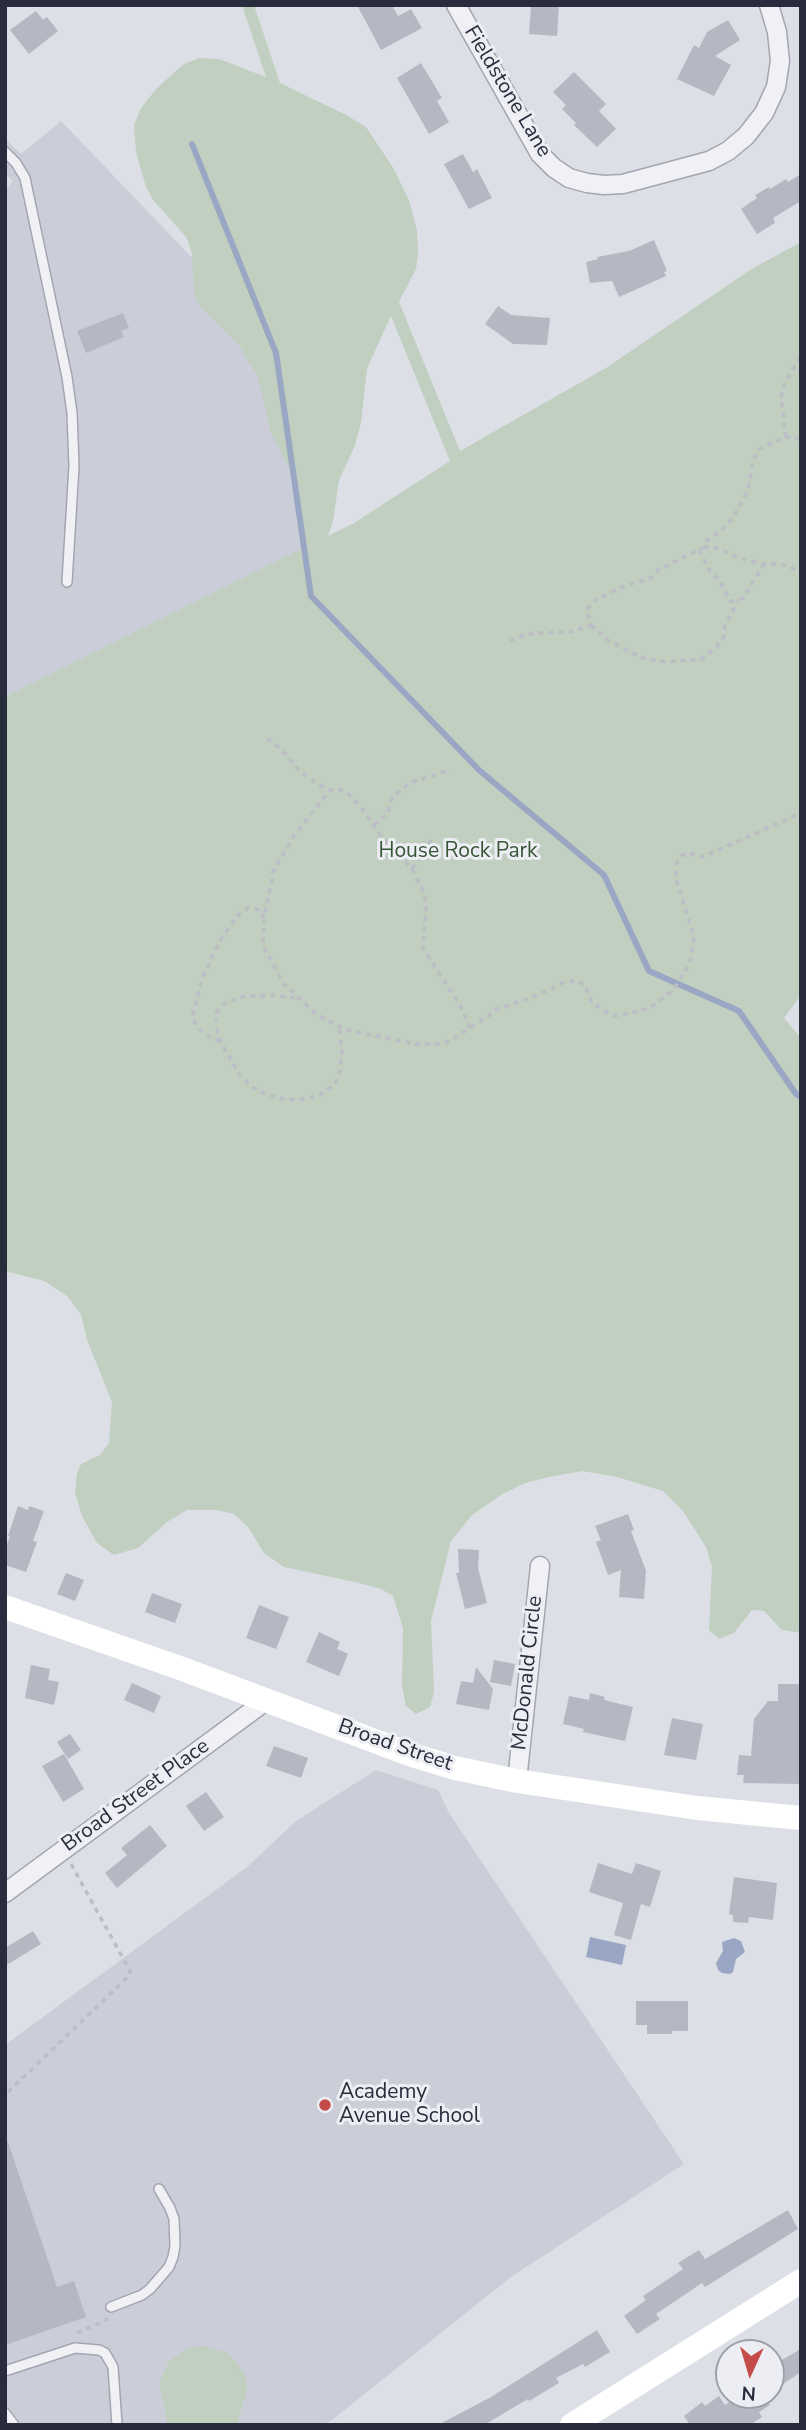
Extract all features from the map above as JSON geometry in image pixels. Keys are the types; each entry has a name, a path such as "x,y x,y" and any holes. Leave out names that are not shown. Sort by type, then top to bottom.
{"main road":[{"name":"Broad Street","path":"5,1608 154,1658 434,1762 517,1781 697,1808 801,1818"},
{"path":"572,2425 801,2281"}],"street":[{"name":"Fieldstone Lane","path":"456,5 541,154 554,168 569,178 587,184 604,185 623,184 709,161 728,151 746,136 764,113 776,87 778,42 769,5"},
{"name":"McDonald Circle","path":"517,1781 540,1566"},
{"name":"Broad Street Place","path":"5,1893 267,1700"}],"lane":[{"path":"5,152 25,178 67,377 72,413 74,466 67,582"},
{"path":"111,2312 150,2289 169,2267 173,2257 174,2219 159,2189"},
{"path":"5,2371 75,2348 99,2350 105,2353 113,2367 117,2425"},
{"path":"5,2413 14,2425"}],"path":[{"path":"786,437 781,397 785,382 801,356"},
{"path":"704,547 707,540 721,531 733,518 748,490 753,461 759,449 786,437 801,439"},
{"path":"764,564 743,598 738,601 725,625 724,636 716,648 702,659 666,662 643,657 609,641 591,625 587,610 593,601 627,585 649,579 658,570 704,547 716,548 764,564 784,565 801,572"},
{"path":"699,550 710,573 719,579 730,601 738,601"},
{"path":"510,641 536,633 571,632 591,625"},
{"path":"267,739 317,784 348,794 412,869 424,893 426,909 423,948 461,1007 470,1028"},
{"path":"374,825 388,813 390,801 401,789 415,780 451,770"},
{"path":"330,790 299,829 274,870 264,917 263,946 284,984 316,1014 360,1033 420,1045 446,1042 497,1009 536,996 564,982 574,981 585,985 591,1001 603,1012 616,1016 650,1008 673,990 690,963 694,937 676,879 677,863 682,855 702,857 801,813"},
{"path":"412,869 429,845 432,835"},
{"path":"220,1041 199,1029 192,1017 202,979 219,942 237,916 248,908 259,909 264,917"},
{"path":"297,998 245,996 225,1003 216,1013 220,1041 241,1077 258,1091 278,1098 315,1097 327,1091 336,1082 342,1053 339,1026"},
{"path":"8,2092 130,1975 63,1850"},
{"path":"69,2336 94,2327 111,2312"}],"shaded area":[{"path":"61,121 274,343 324,538 5,697 5,191 13,181 5,173 5,139 21,154"},
{"name":"Academy Avenue School","path":"376,1770 438,1790 449,1813 684,2164 511,2277 332,2420 321,2425 5,2425 5,2045 247,1867 296,1821"}],"green space":[{"name":"House Rock Park","path":"242,5 254,5 280,83 366,127 394,169 410,203 417,231 418,253 416,269 399,302 460,451 606,368 750,270 801,242 801,995 784,1018 801,1038 801,1633 782,1630 764,1611 752,1610 734,1633 719,1639 709,1630 712,1567 706,1547 683,1511 663,1491 617,1477 582,1471 549,1477 525,1483 501,1495 472,1515 451,1541 431,1621 434,1692 430,1707 416,1714 406,1706 402,1686 403,1628 393,1596 381,1589 355,1582 284,1567 264,1553 248,1527 234,1514 217,1510 187,1510 167,1522 138,1548 114,1555 97,1543 82,1516 75,1493 77,1474 81,1464 100,1455 109,1443 112,1402 87,1340 81,1314 67,1296 44,1281 5,1271 5,697 303,548 299,485 271,433 258,377 237,342 200,307 194,293 192,254 187,238 153,200 146,187 136,152 134,125 141,108 156,89 184,64 199,58 219,59 266,77","holes":["391,316 450,461 354,523 328,536 339,480 354,448 361,423 367,368"]},
{"path":"202,2346 225,2352 235,2360 246,2378 247,2390 237,2424 168,2425 159,2384 169,2361 189,2348"}],"water":[{"path":"590,1937 626,1945 622,1965 586,1957"},
{"path":"734,1938 741,1941 745,1952 736,1959 733,1972 722,1973 716,1963 723,1951 722,1942"}],"building":[{"path":"357,5 393,7 398,16 411,9 422,28 381,50"},
{"path":"531,5 559,5 557,36 529,34"},
{"path":"36,11 43,20 47,17 58,31 29,54 10,30"},
{"path":"728,20 740,40 715,56 731,65 714,96 677,79 694,45 699,48 707,32"},
{"path":"421,63 442,98 437,101 449,122 429,134 397,78"},
{"path":"574,72 606,104 599,111 616,129 597,147 574,125 576,123 562,109 566,105 553,92"},
{"path":"463,154 473,172 477,169 492,198 469,209 444,164"},
{"path":"801,174 801,201 773,218 775,223 757,234 741,209 757,198 755,195"},
{"path":"654,240 667,271 664,272 666,276 619,297 612,281 590,283 586,262 598,259 597,257 629,251"},
{"path":"498,306 511,315 550,318 547,345 513,344 485,324"},
{"path":"123,313 129,328 121,331 124,337 86,353 77,331"},
{"path":"18,1506 44,1511 26,1572 5,1565 8,1536"},
{"path":"628,1514 634,1530 631,1531 646,1571 644,1599 619,1597 621,1570 608,1575 596,1542 601,1540 595,1526"},
{"path":"458,1549 479,1550 478,1568 487,1603 465,1609 456,1573 459,1573"},
{"path":"66,1573 84,1580 75,1601 57,1594"},
{"path":"152,1593 182,1604 175,1623 145,1612"},
{"path":"259,1605 289,1617 276,1649 246,1638"},
{"path":"319,1632 340,1642 337,1649 348,1654 339,1676 306,1662"},
{"path":"494,1660 515,1664 511,1686 490,1682"},
{"path":"31,1665 50,1669 48,1680 59,1682 54,1705 25,1698"},
{"path":"476,1667 493,1689 489,1710 456,1704 461,1681 473,1683"},
{"path":"132,1683 161,1696 154,1713 124,1700"},
{"path":"778,1684 801,1684 801,1784 743,1783 744,1775 737,1775 739,1755 751,1756 754,1719 768,1701 778,1701"},
{"path":"590,1693 605,1697 604,1700 633,1707 625,1741 583,1732 584,1729 563,1724 569,1696 589,1700"},
{"path":"672,1718 703,1724 696,1760 664,1755"},
{"path":"70,1734 81,1750 68,1759 57,1742"},
{"path":"274,1746 308,1758 301,1778 266,1766"},
{"path":"64,1754 84,1789 63,1802 42,1766"},
{"path":"206,1792 224,1817 204,1831 186,1806"},
{"path":"150,1825 167,1846 117,1888 105,1873 127,1855 121,1848"},
{"path":"598,1863 632,1874 636,1863 661,1871 650,1907 641,1904 631,1940 614,1935 623,1903 589,1892"},
{"path":"734,1877 777,1883 773,1920 749,1917 748,1923 733,1922 733,1915 729,1914"},
{"path":"33,1931 41,1944 5,1966 5,1948"},
{"path":"636,2001 688,2001 688,2031 647,2034 647,2025 636,2025"},
{"path":"5,2142 8,2142 57,2287 74,2281 86,2317 5,2345"},
{"path":"788,2210 798,2229 705,2287 702,2283 656,2314 660,2319 637,2334 624,2316 646,2300 643,2296 683,2269 678,2263 699,2250 705,2259"},
{"path":"597,2330 610,2352 585,2367 583,2364 556,2378 559,2383 529,2401 528,2399 484,2425 438,2425 491,2397"},
{"path":"801,2349 801,2372 785,2383 785,2358"},
{"path":"715,2399 715,2409 764,2409 759,2412 762,2417 750,2425 690,2425 684,2416 702,2402 705,2406"}],"waterway":[{"path":"192,144 276,353 311,596 479,770 604,875 649,971 739,1011 796,1094 801,1097"}],"place":[{"name":"Academy Avenue School","path":"325,2105"}]}
